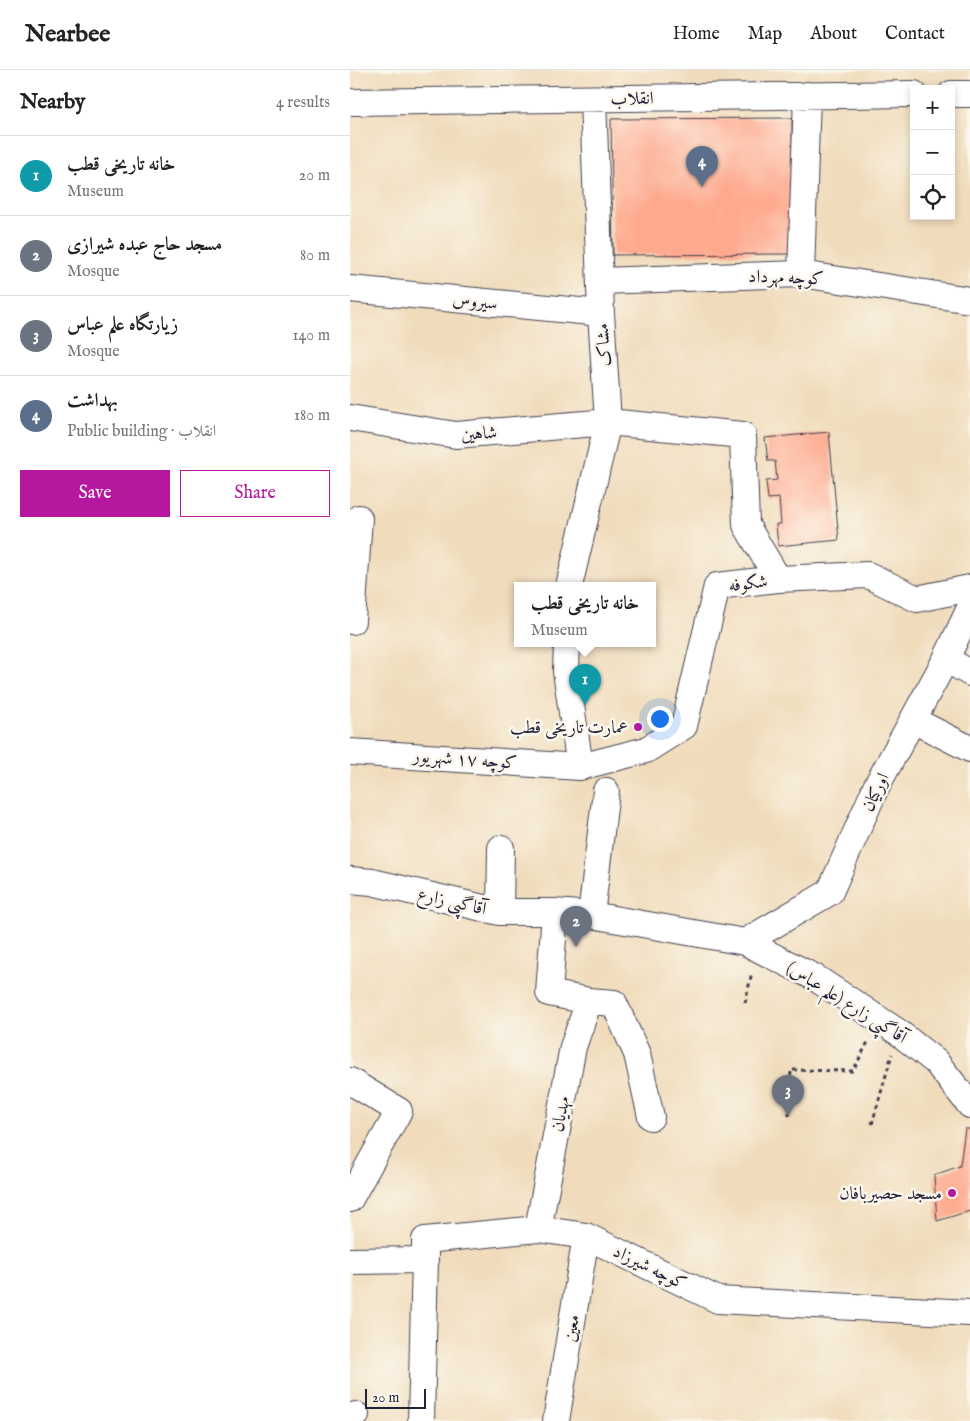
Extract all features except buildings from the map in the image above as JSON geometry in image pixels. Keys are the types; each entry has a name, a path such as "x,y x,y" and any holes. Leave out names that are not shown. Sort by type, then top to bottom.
{"street":[{"name":"انقلاب","path":"350,102 910,94"},
{"path":"955,94 970,94"},
{"path":"801,274 807,95"},
{"name":"مشاک","path":"570,582 608,422 601,314 593,99"},
{"name":"کوچه مهرداد","path":"600,281 801,274 970,300"},
{"name":"سیروس","path":"350,288 601,314"},
{"name":"شاهین","path":"350,418 456,435 608,422 742,435 746,525 778,579"},
{"path":"351,621 359,518"},
{"name":"شکوفه","path":"580,766 646,750 684,726 717,586 778,579 868,575 917,599 970,588"},
{"name":"اورکیان","path":"751,945 830,892 876,787 946,658 970,608"},
{"path":"567,647 566,671 580,766"},
{"path":"946,658 970,673"},
{"path":"913,720 970,749"},
{"name":"کوچه ۱۷ شهریور","path":"350,752 580,766"},
{"path":"591,915 606,791"},
{"path":"500,912 501,848"},
{"name":"آقاگپی زارع","path":"350,880 372,882 500,912 555,912"},
{"path":"555,912 549,993 589,1001 614,1003 637,1054 652,1117"},
{"name":"آقاگپی زارع (علم عباس)","path":"555,912 591,915 751,945 814,977 888,1026 936,1062 970,1105"},
{"name":"مهدیان","path":"538,1229 573,1047 589,1001"},
{"path":"350,1081 399,1111 350,1199"},
{"name":"کوچه شیرزاد","path":"425,1260 425,1240 538,1229 586,1236 718,1300 970,1313"},
{"name":"معین","path":"556,1421 586,1236"},
{"path":"350,1261 425,1260 421,1421"}],"path":[{"path":"745,1003 751,945"},
{"path":"789,1116 791,1070 853,1071 888,1026"},
{"path":"872,1124 888,1026"}],"place":[{"name":"بهداشت","path":"702,187"},
{"name":"خانه تاریخی قطب","path":"585,705"},
{"name":"عمارت تاریخی قطب","path":"638,727"},
{"name":"مسجد حاج عبده شیرازی","path":"576,947"},
{"name":"زيارتگاه علم عباس","path":"788,1116"},
{"name":"مسجد حصیربافان","path":"952,1193"}]}
